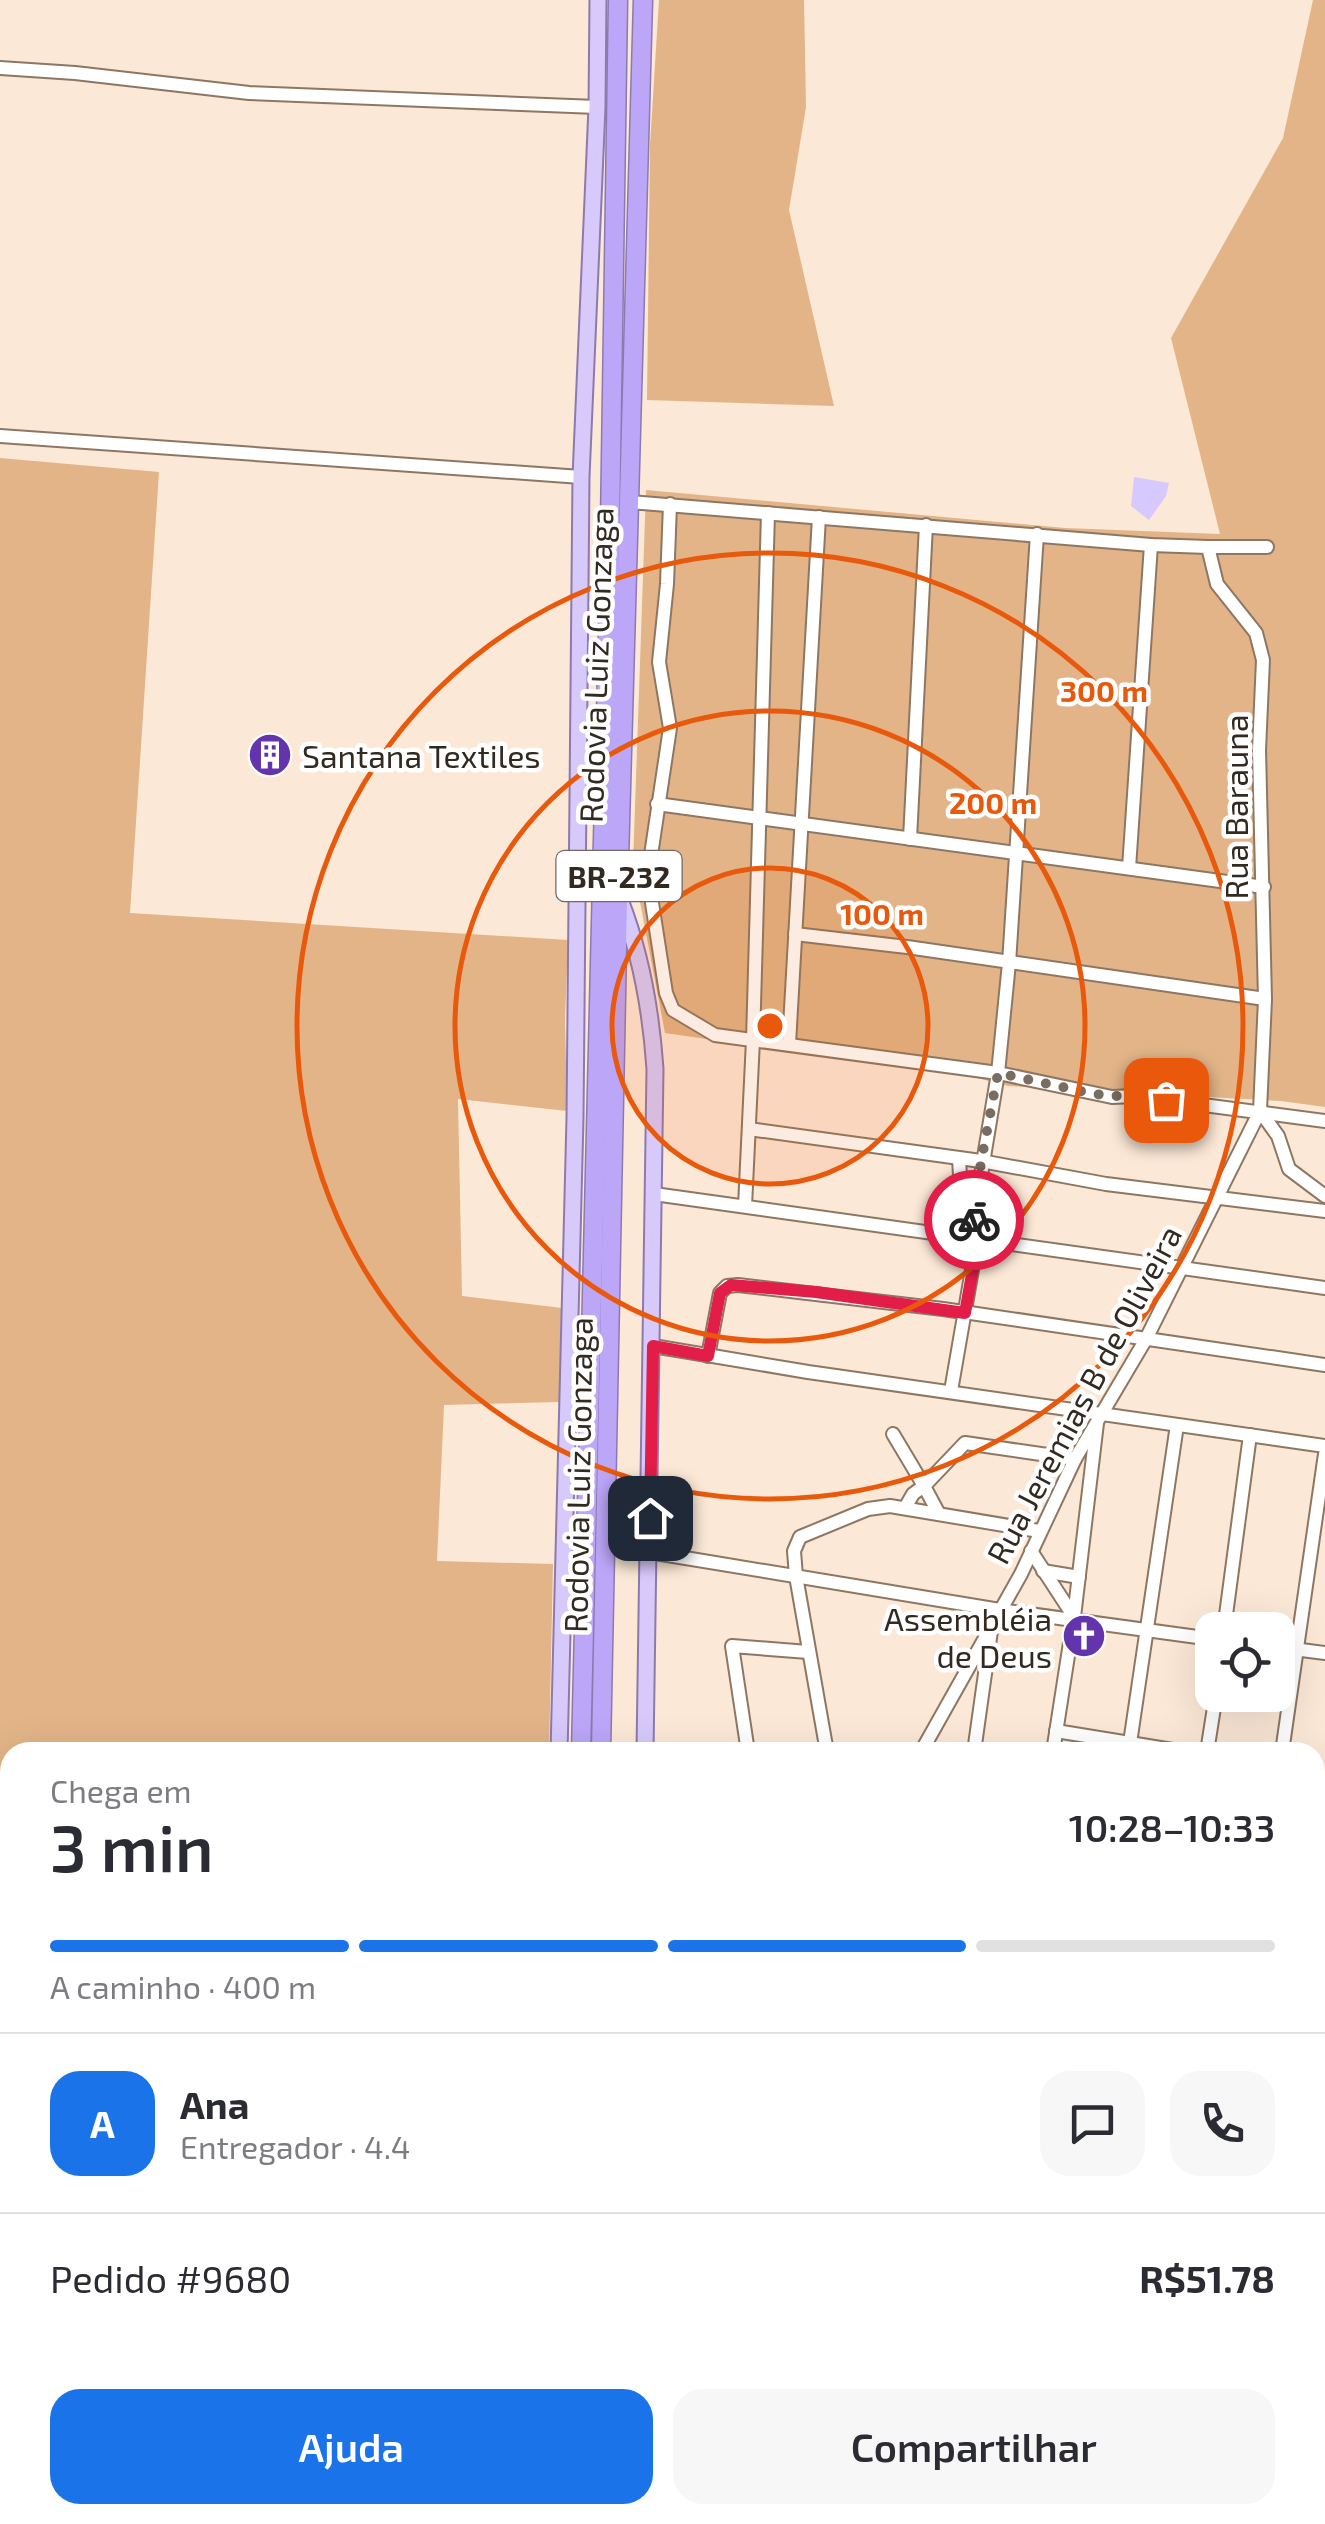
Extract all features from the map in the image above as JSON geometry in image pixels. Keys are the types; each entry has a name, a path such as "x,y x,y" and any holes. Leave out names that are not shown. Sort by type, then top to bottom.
{"highway":[{"name":"Rodovia Luiz Gonzaga","path":"581,1742 609,591 618,0"},
{"name":"Rodovia Luiz Gonzaga","path":"601,1742 618,896 643,0"}],"main road":[{"name":"BR-232","path":"559,1742 576,1118 581,477 598,0"},
{"path":"618,896 634,936 649,1011 655,1068 645,1742"}],"street":[{"path":"0,68 249,93 597,106"},
{"path":"0,436 581,477"},
{"path":"630,502 1151,546 1267,547"},
{"path":"670,504 659,662 670,728 651,855 652,903 668,1001 679,1015 715,1036 998,1073 1112,1097 1325,1121"},
{"path":"745,1206 768,513"},
{"path":"789,1044 819,516"},
{"path":"910,839 926,525"},
{"path":"951,1391 978,1241 974,1224 981,1162 998,1073 1017,854 1037,534"},
{"path":"1129,868 1151,546"},
{"name":"Rua Barauna","path":"1208,546 1217,584 1256,633 1263,660 1258,750 1265,999 1260,1111"},
{"path":"658,804 1264,887"},
{"path":"795,934 908,946 1265,999"},
{"path":"1260,1111 1278,1136 1290,1169 1325,1196"},
{"name":"Rua Jeremias B de Oliveira","path":"927,1742 1031,1550 1075,1459 1146,1339 1260,1111"},
{"path":"749,1129 959,1158 1106,1184 1325,1211"},
{"path":"948,1236 961,1194 959,1158"},
{"path":"654,1194 1325,1288"},
{"path":"708,1356 720,1293 731,1285 816,1292 1325,1365"},
{"path":"653,1346 1099,1416 1325,1446"},
{"path":"1054,1742 1099,1416"},
{"path":"1130,1742 1177,1425"},
{"path":"893,1434 940,1514"},
{"path":"1226,1612 1250,1435"},
{"path":"905,1508 912,1494 964,1443 1075,1459"},
{"path":"1284,1742 1325,1454"},
{"path":"825,1742 796,1576 794,1550 800,1537 868,1510 905,1508 1039,1530"},
{"path":"1031,1550 1074,1619"},
{"path":"649,1552 796,1576 996,1616 1074,1619 1195,1637"},
{"path":"1043,1571 1080,1577"},
{"path":"976,1742 996,1616"},
{"path":"746,1742 732,1646 808,1652"},
{"path":"1295,1649 1325,1653"},
{"path":"1209,1742 1213,1712"},
{"path":"1056,1731 1124,1742"}],"shaded area":[{"path":"659,0 804,0 806,107 789,210 834,406 647,400 650,145"},
{"path":"1313,0 1325,0 1325,1107 1281,1101 1008,1086 977,1078 665,1033 633,865 646,490 1065,528 1220,534 1171,338 1283,138"},
{"path":"0,458 159,472 130,913 568,940 567,1111 458,1099 462,1296 562,1308 559,1402 444,1405 437,1561 553,1564 549,1742 0,1742"},
{"path":"1134,477 1169,483 1166,496 1149,520 1131,506"}],"way so far":[{"path":"974,1220 998,1073 1112,1097 1166,1100"}],"place":[{"name":"Santana Textiles","path":"270,755"},
{"name":"Assembléia de Deus","path":"1084,1636"}],"route":[{"path":"650,1518 653,1346 708,1356 720,1293 731,1285 816,1292 965,1313 978,1241 974,1220"}]}
